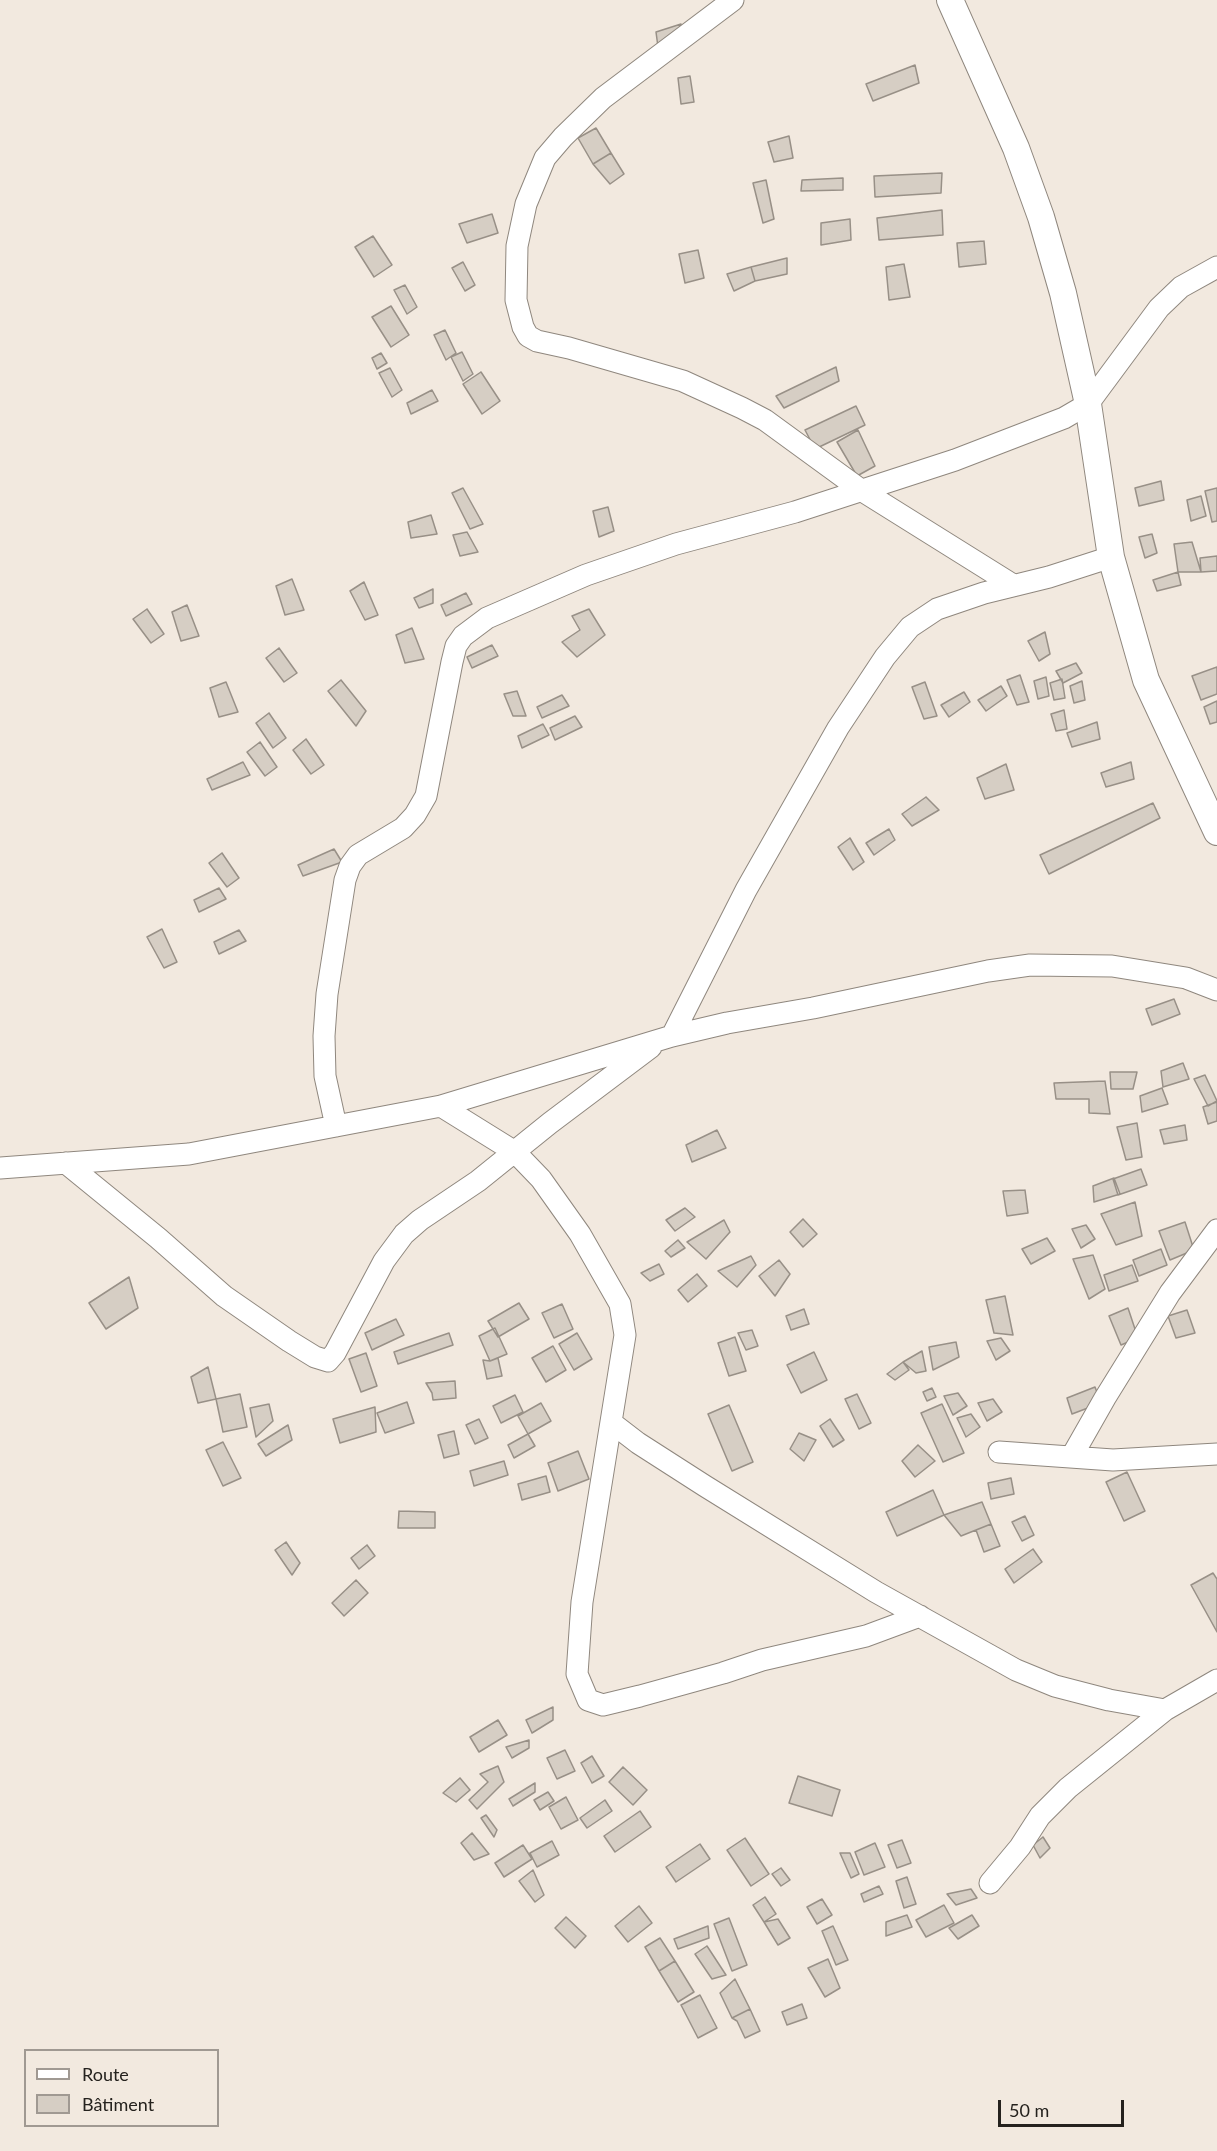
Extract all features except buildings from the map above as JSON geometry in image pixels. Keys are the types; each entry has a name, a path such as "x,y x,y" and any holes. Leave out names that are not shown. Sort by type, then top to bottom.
{"main road":[{"path":"950,0 1016,148 1041,217 1063,293 1088,404 1111,557 1146,680 1217,832"}],"street":[{"path":"733,0 603,98 545,158 526,204 517,246 516,300 528,336 537,341 682,381 765,420 861,490 1012,585"},
{"path":"336,1126 325,1076 324,1036 327,994 345,880 350,866 358,855 403,828 415,815 426,796 452,662 456,646 463,636 488,618 586,575 676,544 795,512 955,460 1050,425 1088,404 1159,308 1181,287 1217,267"},
{"path":"66,1163 158,1238 224,1296 282,1337 315,1357 328,1361 335,1353 384,1261 405,1234 420,1220 478,1181 666,1038 762,861 838,728 885,657 910,627 937,609 1012,585 1049,578 1111,557"},
{"path":"0,1168 189,1154 441,1106 666,1038 727,1023 1030,964 1112,966 1186,978 1217,990"},
{"path":"441,1106 515,1152 541,1179 574,1225 606,1276 620,1304 625,1335 582,1602 577,1674 588,1700 603,1705 640,1696 762,1660 866,1636 920,1616"},
{"path":"1072,1456 1170,1293 1217,1230"},
{"path":"612,1423 638,1443 705,1486 876,1592 1016,1670 1055,1686 1109,1701 1165,1710"},
{"path":"999,1452 1113,1460 1217,1454"},
{"path":"990,1883 1020,1847 1040,1816 1068,1788 1165,1710 1217,1680"}]}
